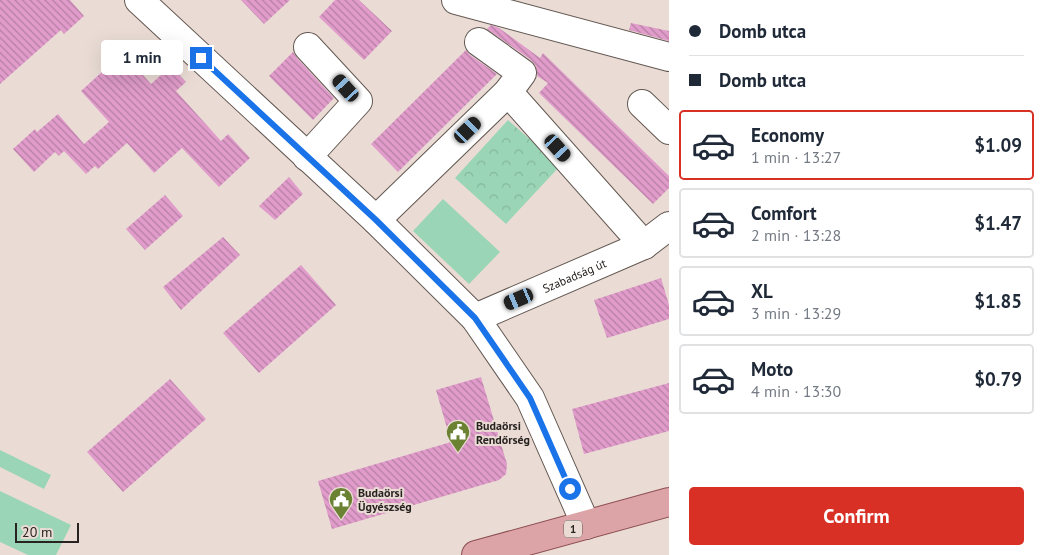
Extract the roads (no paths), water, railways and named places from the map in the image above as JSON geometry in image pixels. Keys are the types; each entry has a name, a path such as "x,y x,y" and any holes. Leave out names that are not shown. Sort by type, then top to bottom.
{"main road":[{"name":"1","path":"476,555 669,502"}],"street":[{"path":"139,0 376,220 475,318 530,398 586,525"},
{"path":"456,0 669,58"},
{"path":"376,220 508,92 522,73 479,42"},
{"path":"307,157 358,102 308,47"},
{"path":"508,92 644,245"},
{"path":"642,104 669,130"},
{"name":"Szabadság út","path":"475,318 644,245 669,226"}],"place":[{"name":"Budaörsi Rendőrség","path":"458,453"},
{"name":"Budaörsi Ügyészség","path":"341,520"}]}
